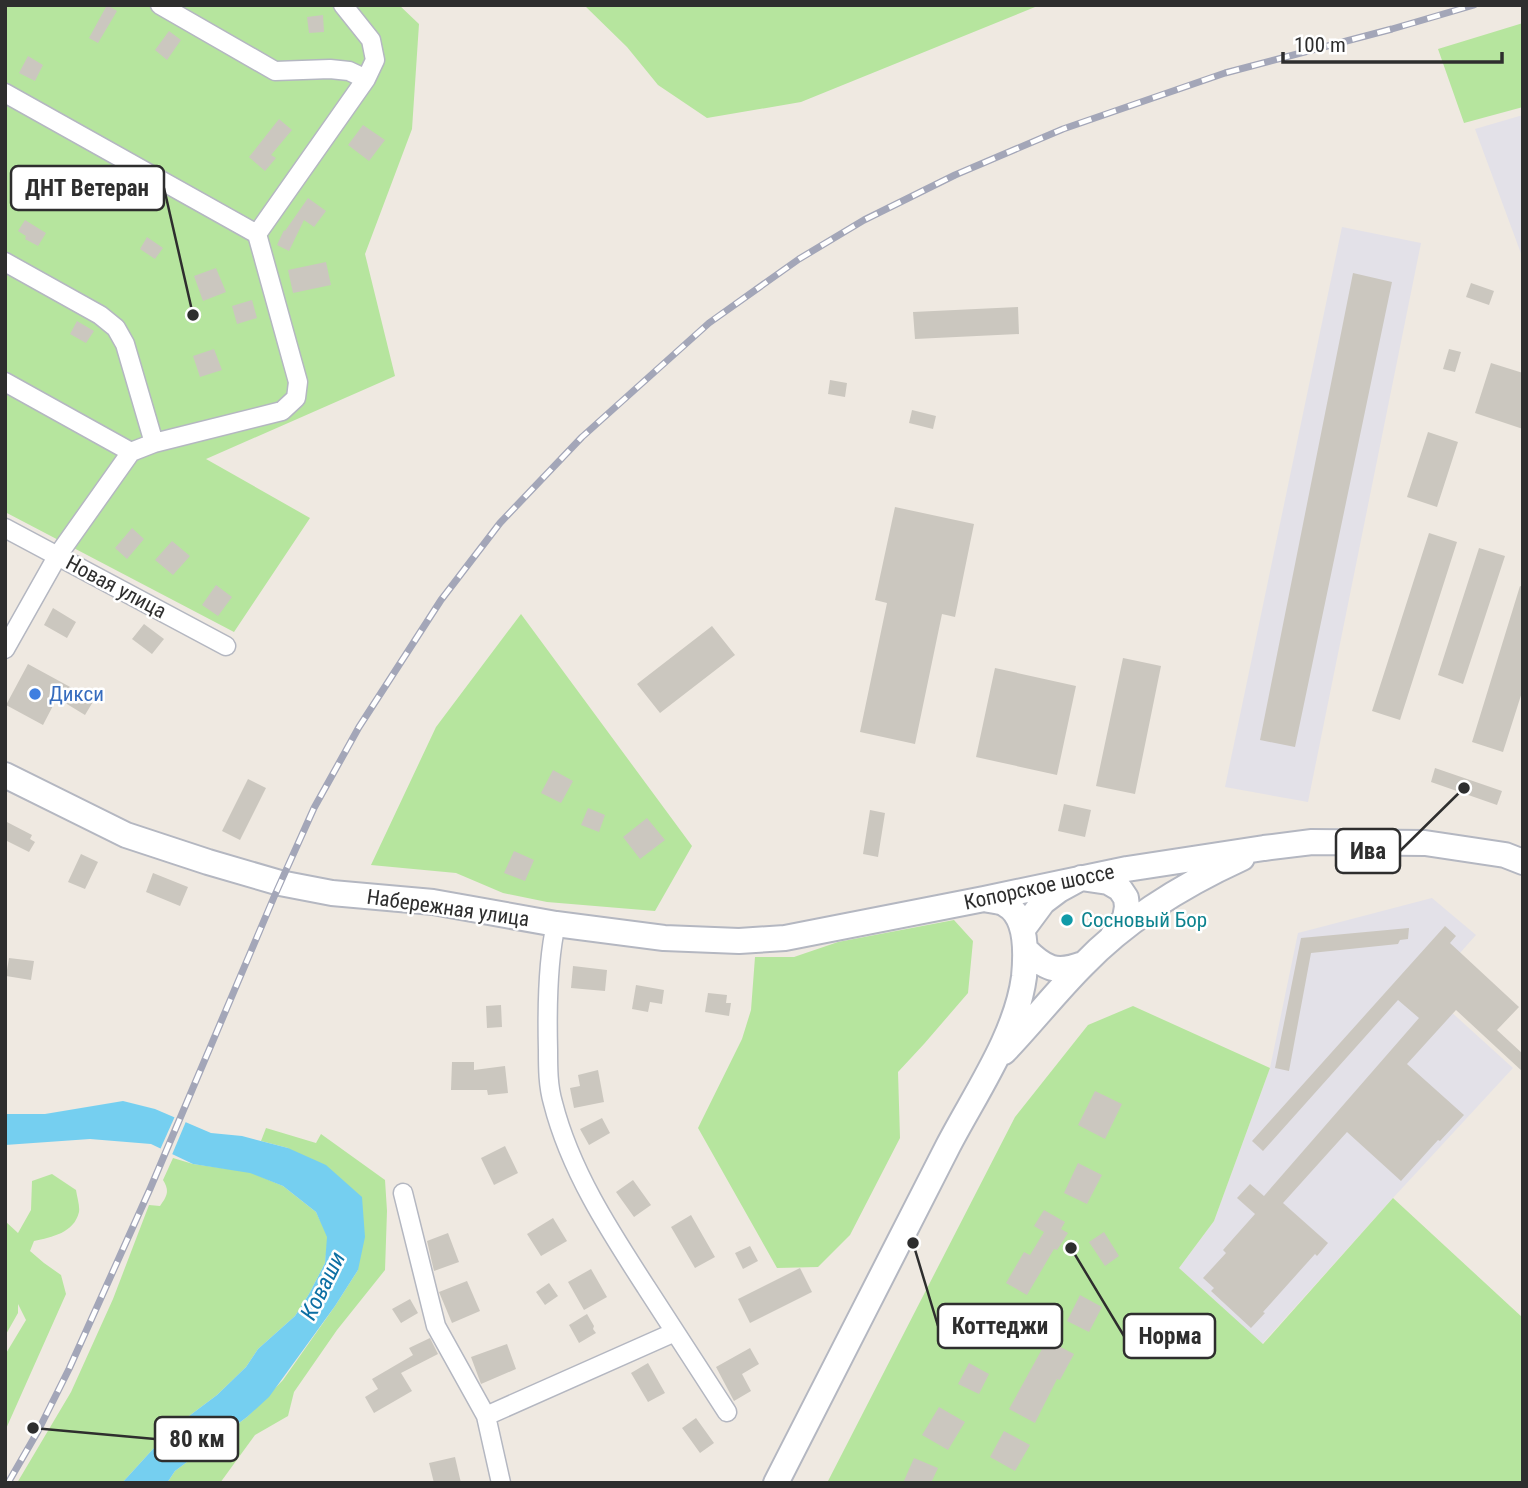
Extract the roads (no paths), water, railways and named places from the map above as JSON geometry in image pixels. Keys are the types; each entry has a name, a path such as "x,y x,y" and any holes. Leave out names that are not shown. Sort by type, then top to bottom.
{"main road":[{"name":"Набережная улица","path":"5,775 127,835 280,883 332,893 433,902 556,923"},
{"name":"Копорское шоссе","path":"556,923 664,938 739,941 785,938 1140,866 1312,842 1424,843 1505,855 1523,862"},
{"path":"996,1060 1083,964 1111,938 1171,894 1264,848"},
{"path":"776,1483 961,1120 996,1060 1016,1009 1024,979 1024,939 1043,902 1081,878 1108,882 1120,889 1126,898 1127,907 1125,918 1111,938"},
{"path":"984,899 1005,904 1016,913 1024,939 1039,963 1055,970 1068,970 1083,964"}],"street":[{"path":"160,5 275,71 340,70 366,79"},
{"path":"257,234 366,79 375,60 371,40 343,5"},
{"path":"5,93 257,234 298,382 296,398 282,411 154,443 131,452 58,555 5,649"},
{"path":"5,262 100,315 116,328 125,344 154,443"},
{"path":"5,382 131,452"},
{"name":"Новая улица","path":"5,528 226,646"},
{"name":"Набережная улица","path":"556,923 552,939 547,1018 548,1070 552,1101 564,1138 609,1230 727,1412"},
{"path":"403,1193 436,1326 486,1416 501,1483"},
{"path":"486,1416 675,1332"}],"water":[{"name":"Коваши","path":"123,1101 155,1109 211,1133 242,1136 288,1148 326,1165 362,1197 365,1237 358,1270 335,1306 269,1397 247,1417 175,1471 167,1483 122,1483 153,1449 185,1419 217,1395 246,1367 258,1349 295,1316 325,1263 327,1237 316,1212 283,1186 250,1173 193,1164 151,1144 90,1139 5,1145 5,1114 45,1114"}],"railway":[{"path":"8,1483 69,1369 150,1189 314,808 359,727 441,600 500,523 582,437 709,323 799,259 864,220 955,175 1063,129 1225,73 1474,5"}],"place":[{"name":"ДНТ Ветеран","path":"193,315"},
{"name":"Дикси","path":"35,694"},
{"name":"Ива","path":"1464,788"},
{"name":"Сосновый Бор","path":"1067,920"},
{"name":"Коттеджи","path":"913,1243"},
{"name":"Норма","path":"1071,1248"},
{"name":"80 км","path":"33,1428"}]}
